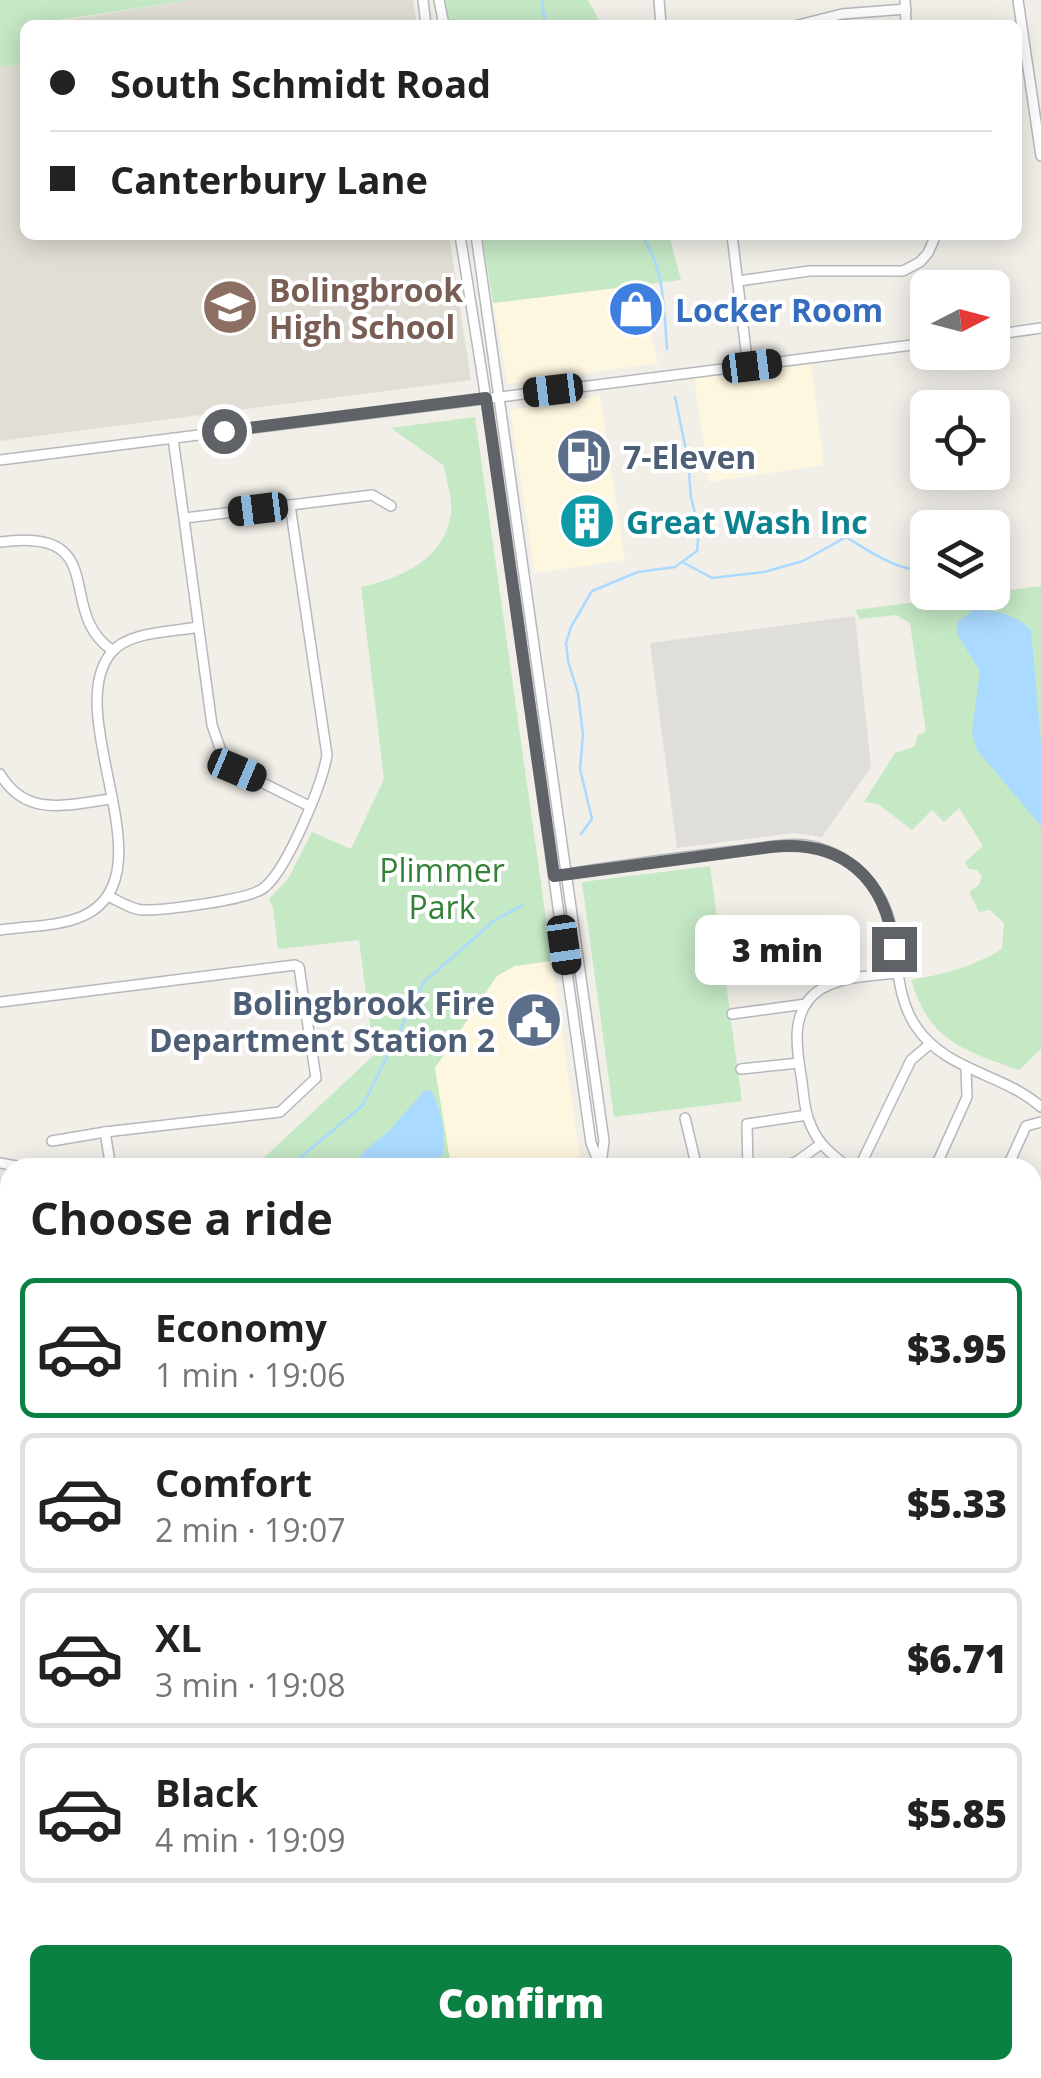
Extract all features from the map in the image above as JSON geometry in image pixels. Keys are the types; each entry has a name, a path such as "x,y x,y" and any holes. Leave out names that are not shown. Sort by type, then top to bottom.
{"street":[{"path":"818,20 905,4"},
{"path":"1022,20 1037,96 1041,156"},
{"path":"461,240 596,1158"},
{"path":"477,240 604,1141 601,1158"},
{"path":"733,240 748,367"},
{"path":"738,281 809,271 896,272 912,267 928,254 934,240"},
{"path":"928,254 938,260"},
{"path":"1010,332 1041,328"},
{"path":"0,460 910,346"},
{"path":"173,438 212,725 222,751 237,770 309,806"},
{"path":"185,518 372,495 391,506"},
{"path":"108,896 140,910 239,898 263,890 280,870 323,780 327,754 290,505"},
{"path":"0,542 35,540 54,544 67,554 92,630 112,650"},
{"path":"0,930 85,916 108,896 119,872 98,680 112,650 138,638 198,627"},
{"path":"0,774 10,790 24,800 44,806 112,799"},
{"path":"554,876 782,846 818,847 845,858 880,896 891,925 903,1000 915,1025 930,1044 966,1067 1027,1094 1041,1107"},
{"path":"0,1002 295,965 299,968 316,1078 280,1112 105,1132 52,1142"},
{"path":"837,1158 821,1144 807,1115 796,1033 806,1003 818,990 840,980 896,973"},
{"path":"796,993 806,1003"},
{"path":"732,1014 806,1003"},
{"path":"864,1158 910,1060 930,1044"},
{"path":"741,1069 799,1063"},
{"path":"940,1158 967,1098 966,1067"},
{"path":"748,1158 747,1124 807,1115"},
{"path":"685,1118 694,1158"},
{"path":"1012,1158 1026,1126 1041,1122"},
{"path":"105,1132 109,1158"},
{"path":"802,1158 821,1144"}],"shaded area":[{"path":"191,0 413,0 416,20 67,20"},
{"name":"Bolingbrook High School","path":"20,65 20,240 450,240 471,380 0,441 0,67"},
{"path":"639,285 658,363 508,384 493,303"},
{"path":"811,363 824,465 709,482 694,378"},
{"path":"600,396 625,560 535,573 510,410"},
{"path":"855,616 871,767 822,837 793,833 677,848 650,643"},
{"path":"552,961 580,1158 449,1158 434,1068 497,976 515,966"}],"green space":[{"path":"0,0 191,0 58,20 20,20 20,65 0,67"},
{"path":"445,0 588,0 599,20 448,20"},
{"path":"483,240 670,240 681,280 493,303"},
{"name":"Plimmer Park","path":"475,417 552,961 515,966 497,976 435,1068 450,1158 264,1158 374,1055 359,940 278,949 269,899 288,879 312,832 351,849 384,779 361,587 406,572 431,554 447,529 451,508 444,466 391,428"},
{"path":"1041,586 1041,1049 1019,1070 951,1041 928,1017 911,980 958,969 1002,949 1004,923 990,910 979,912 969,892 982,877 965,862 983,846 959,808 944,822 932,810 912,830 878,804 864,802 895,753 914,747 918,735 926,732 910,623 896,615 860,619 855,610 910,603 910,610 1010,610 1010,590"},
{"path":"710,866 742,1101 614,1117 582,882"}],"water":[{"path":"973,610 989,611 1019,620 1031,630 1041,743 1041,826 977,750 972,732 980,671 957,634 957,622"},
{"path":"425,1090 431,1091 440,1114 442,1157 359,1158"}],"waterway":[{"path":"542,0 544,20"},
{"path":"644,240 659,275 667,349"},
{"path":"581,834 592,819 580,769 583,735 566,643 592,591 638,572 675,567 697,551 699,528 675,397"},
{"path":"684,563 712,578 764,572 803,561 846,537 910,569"},
{"path":"300,1158 363,1105 424,982 495,920 523,905"}],"place":[{"name":"Bolingbrook High School","path":"230,307"},
{"name":"Locker Room","path":"636,309"},
{"name":"7-Eleven","path":"584,456"},
{"name":"Great Wash Inc","path":"587,521"},
{"name":"Bolingbrook Fire Department Station 2","path":"534,1020"}],"route":[{"path":"224,431 486,398 554,876 771,847 818,847 845,858 870,882 891,925 894,949"}]}
